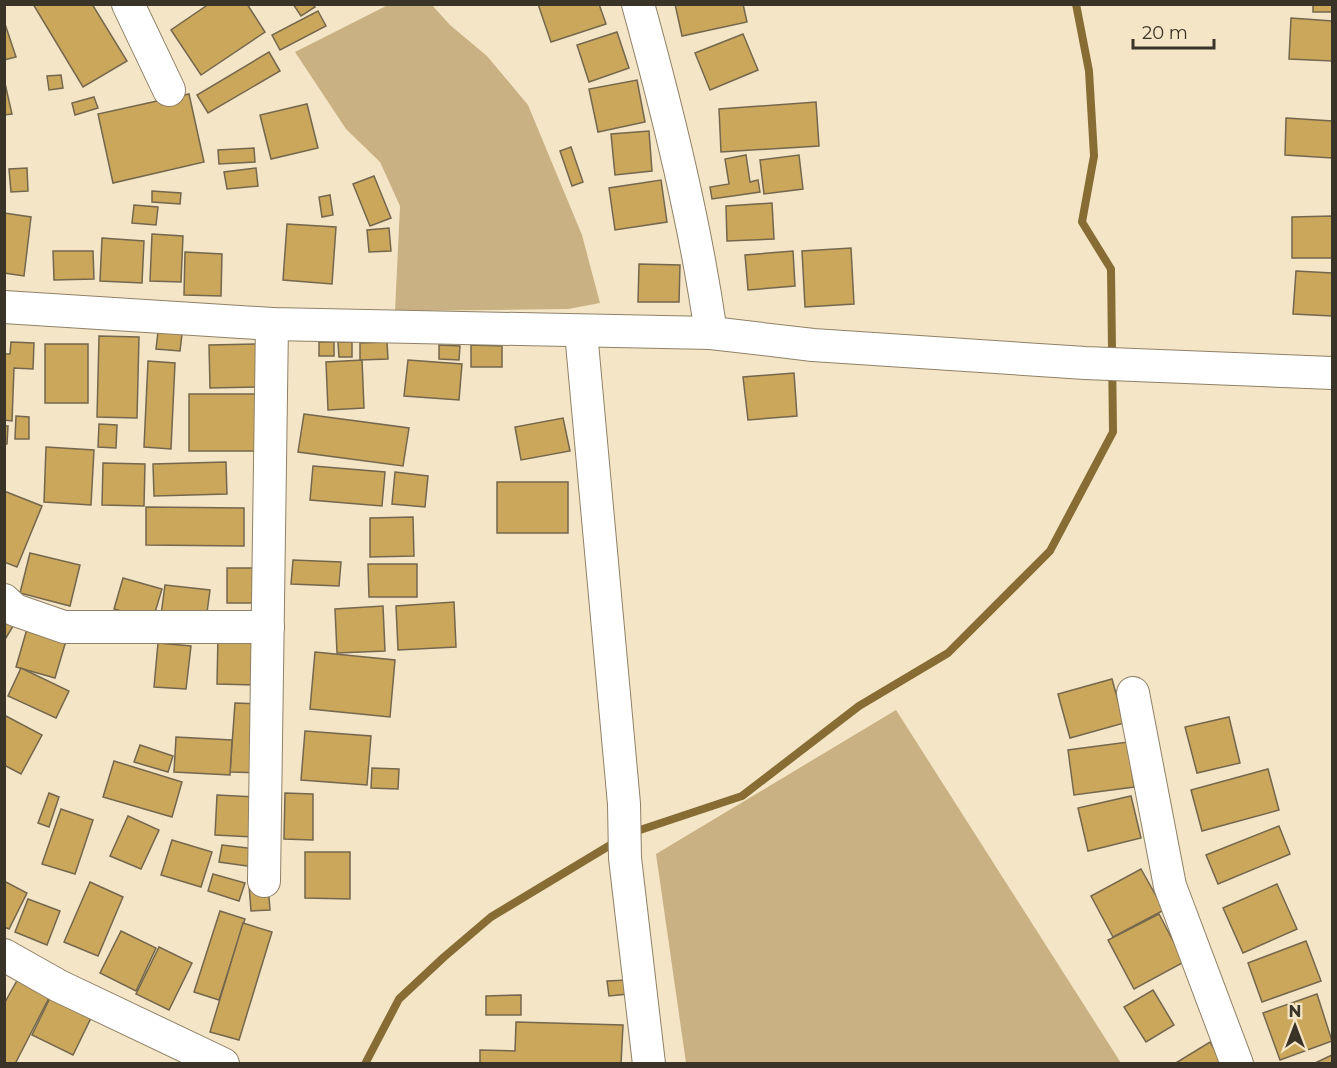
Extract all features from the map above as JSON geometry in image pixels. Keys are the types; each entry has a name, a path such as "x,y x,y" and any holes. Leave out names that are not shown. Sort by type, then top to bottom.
{"street":[{"path":"128,4 169,90"},
{"path":"638,4 660,83 701,262 711,333"},
{"path":"4,306 272,324 711,333 813,345 1085,363 1332,373"},
{"path":"264,882 272,324"},
{"path":"581,332 624,804 625,858 649,1064"},
{"path":"4,600 15,610 64,627 268,627"},
{"path":"1133,693 1170,886 1237,1064"},
{"path":"4,955 59,986 222,1064"}],"shaded area":[{"path":"388,5 432,5 450,25 487,56 528,105 582,235 600,303 568,309 395,311 400,206 380,162 346,129 295,52"},
{"path":"896,710 1121,1063 686,1063 656,854"}],"building":[{"path":"33,4 92,4 127,61 83,87"},
{"path":"209,4 247,4 265,32 201,75 171,30"},
{"path":"293,4 313,4 315,7 301,16"},
{"path":"538,4 599,4 606,24 551,42"},
{"path":"675,4 743,4 747,22 682,36"},
{"path":"1313,4 1332,4 1332,12 1313,12"},
{"path":"318,11 326,26 280,50 272,35"},
{"path":"1291,18 1332,21 1332,61 1289,59"},
{"path":"4,21 16,57 4,60"},
{"path":"617,32 629,68 589,82 577,45"},
{"path":"743,34 758,70 710,90 695,53"},
{"path":"269,52 280,71 208,113 197,95"},
{"path":"61,75 63,88 49,90 47,76"},
{"path":"4,79 12,114 4,115"},
{"path":"637,80 645,122 598,132 589,89"},
{"path":"189,94 204,162 113,183 98,114"},
{"path":"94,97 98,108 75,115 72,103"},
{"path":"816,102 819,146 721,152 719,109"},
{"path":"307,104 318,148 271,159 260,115"},
{"path":"1286,118 1332,121 1332,158 1285,155"},
{"path":"649,131 652,171 615,175 611,134"},
{"path":"571,147 583,182 572,186 560,151"},
{"path":"254,148 255,162 219,164 218,150"},
{"path":"746,155 750,182 758,180 760,192 712,199 710,187 729,184 725,159"},
{"path":"799,155 803,189 764,194 760,160"},
{"path":"27,168 28,191 11,192 9,169"},
{"path":"256,168 258,186 227,189 224,172"},
{"path":"374,176 391,218 370,226 353,184"},
{"path":"661,180 667,222 615,230 609,188"},
{"path":"152,191 181,193 180,204 152,202"},
{"path":"330,195 333,215 322,217 319,197"},
{"path":"772,203 774,239 727,241 726,206"},
{"path":"134,205 158,207 156,225 132,223"},
{"path":"4,213 31,217 24,276 4,273"},
{"path":"1332,216 1332,258 1292,258 1292,217"},
{"path":"287,224 336,227 332,284 283,280"},
{"path":"389,228 391,251 369,252 367,230"},
{"path":"152,234 183,236 181,282 150,281"},
{"path":"102,238 144,241 142,283 100,281"},
{"path":"851,248 854,304 805,307 802,251"},
{"path":"53,251 93,251 94,279 54,280"},
{"path":"793,251 795,286 748,290 745,255"},
{"path":"185,252 222,254 221,296 184,295"},
{"path":"639,264 680,265 679,302 638,302"},
{"path":"1296,271 1332,273 1332,316 1293,314"},
{"path":"158,332 182,334 180,351 156,349"},
{"path":"99,336 139,337 137,418 97,417"},
{"path":"11,342 34,343 33,369 14,368 12,421 4,420 4,354 10,354"},
{"path":"319,342 334,342 334,356 319,356"},
{"path":"338,342 352,342 352,357 339,357"},
{"path":"387,342 388,359 360,360 360,343"},
{"path":"45,344 88,344 88,403 45,403"},
{"path":"260,344 261,387 210,388 209,345"},
{"path":"439,345 460,346 459,360 439,359"},
{"path":"471,345 502,346 502,367 471,367"},
{"path":"362,360 364,408 328,410 326,362"},
{"path":"408,360 462,364 459,400 404,396"},
{"path":"148,361 175,363 171,449 144,447"},
{"path":"794,373 797,416 748,420 743,377"},
{"path":"189,394 256,394 256,451 189,451"},
{"path":"304,414 409,428 403,466 298,452"},
{"path":"16,416 29,417 29,439 15,439"},
{"path":"563,418 570,451 521,460 515,427"},
{"path":"99,424 117,425 116,448 98,447"},
{"path":"4,426 8,426 7,444 4,444"},
{"path":"46,447 94,450 91,505 44,502"},
{"path":"226,462 227,494 154,496 153,464"},
{"path":"103,463 145,464 144,506 102,505"},
{"path":"313,466 385,472 382,506 310,500"},
{"path":"395,472 428,476 425,507 392,504"},
{"path":"497,482 568,482 568,533 497,533"},
{"path":"4,491 42,506 17,567 4,562"},
{"path":"146,507 244,508 244,546 146,545"},
{"path":"413,517 414,556 370,557 370,518"},
{"path":"30,553 80,565 70,606 20,593"},
{"path":"293,560 341,562 339,586 291,584"},
{"path":"368,564 417,564 417,597 369,597"},
{"path":"227,568 264,568 264,603 227,603"},
{"path":"123,578 162,589 153,619 114,609"},
{"path":"165,585 210,590 206,620 161,615"},
{"path":"454,602 456,647 398,650 396,606"},
{"path":"383,606 385,651 337,653 335,609"},
{"path":"4,611 18,618 4,641"},
{"path":"29,622 68,634 55,678 16,667"},
{"path":"218,635 262,636 260,685 217,684"},
{"path":"158,643 191,646 186,689 154,687"},
{"path":"315,652 395,660 390,717 310,709"},
{"path":"21,668 69,691 56,718 8,696"},
{"path":"1112,679 1124,723 1070,738 1058,694"},
{"path":"235,703 264,704 261,773 230,772"},
{"path":"4,715 42,735 21,774 4,765"},
{"path":"1229,717 1240,763 1197,773 1185,727"},
{"path":"305,731 371,736 367,785 301,780"},
{"path":"176,737 232,740 230,775 174,772"},
{"path":"1128,742 1134,787 1074,795 1068,750"},
{"path":"140,745 173,756 168,772 134,762"},
{"path":"114,761 182,782 172,817 103,797"},
{"path":"372,768 399,769 398,789 371,788"},
{"path":"1268,769 1279,810 1202,831 1191,790"},
{"path":"49,793 59,797 49,827 38,823"},
{"path":"285,793 313,794 313,840 284,839"},
{"path":"217,795 256,797 253,837 215,835"},
{"path":"1131,796 1141,838 1088,851 1078,808"},
{"path":"61,809 93,820 75,874 42,864"},
{"path":"128,816 159,830 141,869 110,856"},
{"path":"1279,826 1290,854 1218,884 1206,855"},
{"path":"172,840 212,852 201,887 161,875"},
{"path":"222,845 256,849 254,867 219,862"},
{"path":"305,852 350,852 350,899 305,898"},
{"path":"1141,869 1164,910 1113,937 1091,896"},
{"path":"213,874 245,883 239,901 208,891"},
{"path":"4,881 27,893 9,929 4,927"},
{"path":"90,882 123,897 98,956 64,942"},
{"path":"268,884 270,910 251,911 249,885"},
{"path":"1277,884 1297,929 1243,953 1223,908"},
{"path":"28,899 60,911 47,945 15,932"},
{"path":"220,911 245,919 219,1000 194,992"},
{"path":"1159,914 1184,962 1134,989 1108,940"},
{"path":"243,923 272,932 239,1040 210,1032"},
{"path":"121,931 156,948 136,991 100,973"},
{"path":"1306,941 1321,981 1262,1002 1248,963"},
{"path":"159,947 192,963 169,1010 136,994"},
{"path":"19,977 51,994 15,1064 4,1064 4,1004"},
{"path":"628,980 628,994 609,996 607,981"},
{"path":"1153,990 1174,1025 1146,1042 1124,1007"},
{"path":"1317,994 1332,1041 1280,1060 1263,1013"},
{"path":"521,995 521,1015 486,1015 486,996"},
{"path":"51,996 92,1016 73,1055 32,1035"},
{"path":"516,1022 623,1025 621,1064 480,1064 480,1050 515,1051"},
{"path":"1210,1042 1223,1064 1174,1064"},
{"path":"1332,1055 1332,1064 1313,1064"}],"waterway":[{"path":"631,833 742,796 859,706 948,653 1050,551 1113,432 1111,269 1082,222 1094,156 1089,71 1076,4"},
{"path":"365,1064 399,999 444,957 491,917 617,841"}]}
